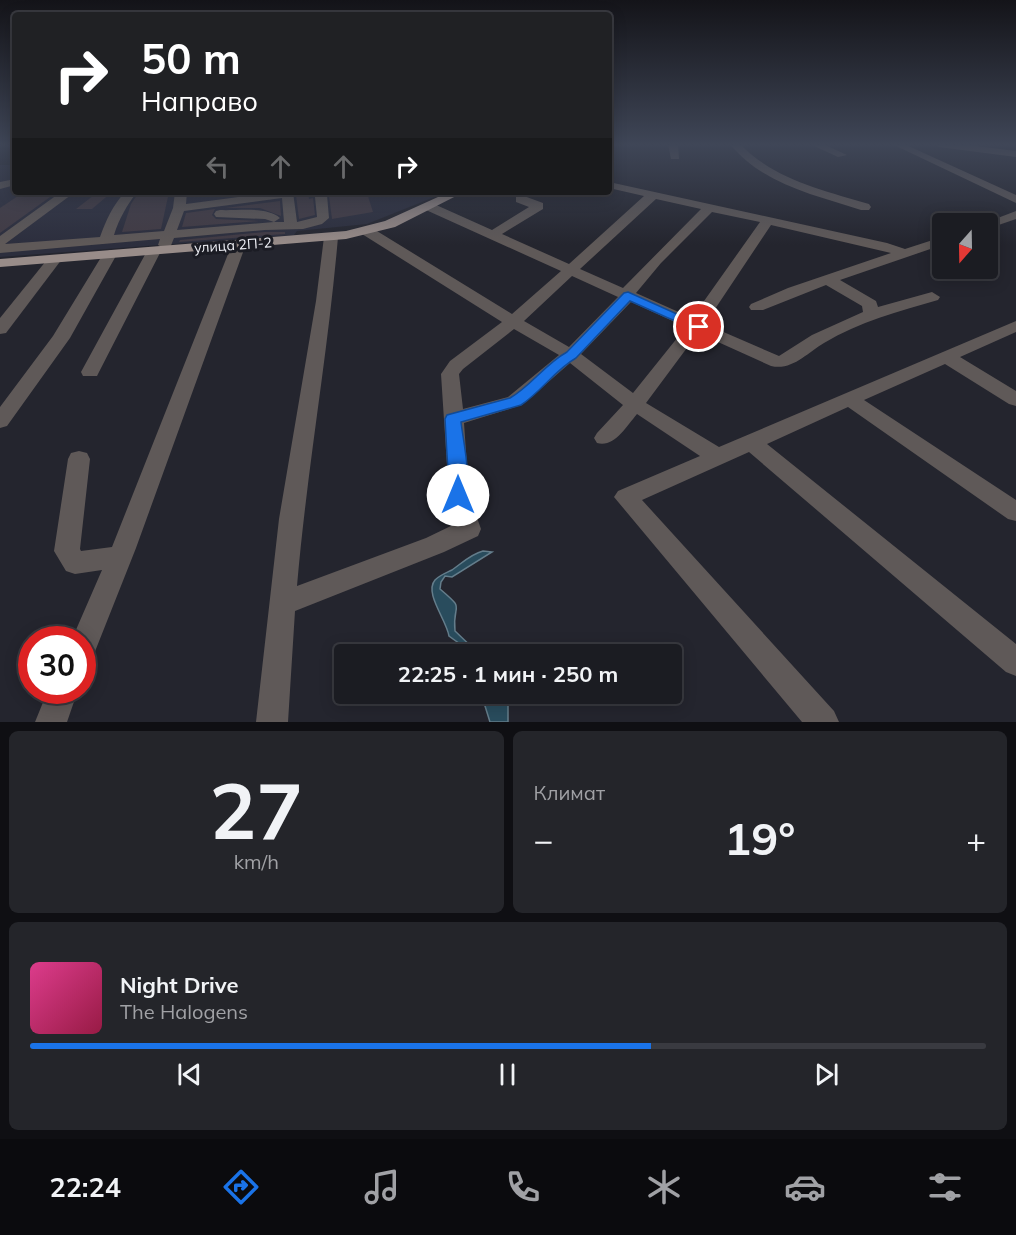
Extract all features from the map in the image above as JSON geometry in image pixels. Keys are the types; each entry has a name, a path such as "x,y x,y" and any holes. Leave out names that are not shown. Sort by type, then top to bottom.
{"main road":[{"name":"улица 2П-2","path":"0,263 55,259 108,247 159,250 331,237 367,231 430,207 452,195"}],"street":[{"path":"782,178 865,207"},
{"path":"970,178 1016,199"},
{"path":"612,186 887,247 906,254"},
{"path":"0,242 65,195"},
{"path":"0,421 61,338 108,247 112,221 118,213 120,204 128,195"},
{"path":"90,372 169,236 179,208 181,195"},
{"path":"179,208 218,203 252,195"},
{"path":"288,195 291,225"},
{"path":"0,249 108,247 169,236 272,225 313,224 323,218 321,195"},
{"path":"282,604 435,545 469,529 458,495 458,466 450,374 456,365 513,322 653,195"},
{"path":"494,234 539,206 520,199"},
{"path":"218,203 273,216 275,219 272,225"},
{"path":"430,207 777,362 790,359 818,339 872,314 932,297"},
{"path":"453,419 515,401 571,355 628,296 629,290 656,260 710,207"},
{"path":"998,221 1016,215"},
{"path":"604,438 636,405 696,326 768,220"},
{"path":"367,231 513,322 571,355 636,405 716,456"},
{"path":"272,722 295,489 326,287 331,237"},
{"path":"91,626 239,244"},
{"path":"757,307 793,291 932,245"},
{"path":"0,329 55,259"},
{"path":"829,280 870,304 872,314"},
{"path":"823,722 626,497 1016,326"},
{"path":"945,356 1016,400"},
{"path":"849,399 1016,512"},
{"path":"752,443 1016,662"},
{"path":"80,459 73,492 67,551 75,563 120,556"},
{"path":"51,722 58,704"}],"shaded area":[{"path":"0,178 12,178 12,195 440,195 367,224 297,231 294,235 0,257"},
{"path":"479,552 492,552 452,577 445,576 441,582 440,589 456,604 455,631 469,644 460,644 449,636 434,599 432,585 439,577"},
{"path":"482,704 508,704 508,722 490,722"}],"building":[{"path":"20,195 53,195 0,233 0,208"},
{"path":"94,195 108,195 92,209 76,209"},
{"path":"137,195 168,195 161,229 122,232 131,204"},
{"path":"296,195 308,195 309,199 313,198 315,215 299,219"},
{"path":"368,195 373,212 332,219 329,196"},
{"path":"280,201 281,216 260,208 225,208"},
{"path":"215,209 212,215 216,219 259,221 182,227 186,213"},
{"path":"285,232 285,234 179,242 180,240"}],"route":[{"path":"458,495 458,466 453,419 515,401 523,396 571,355 628,296 699,327"}]}
